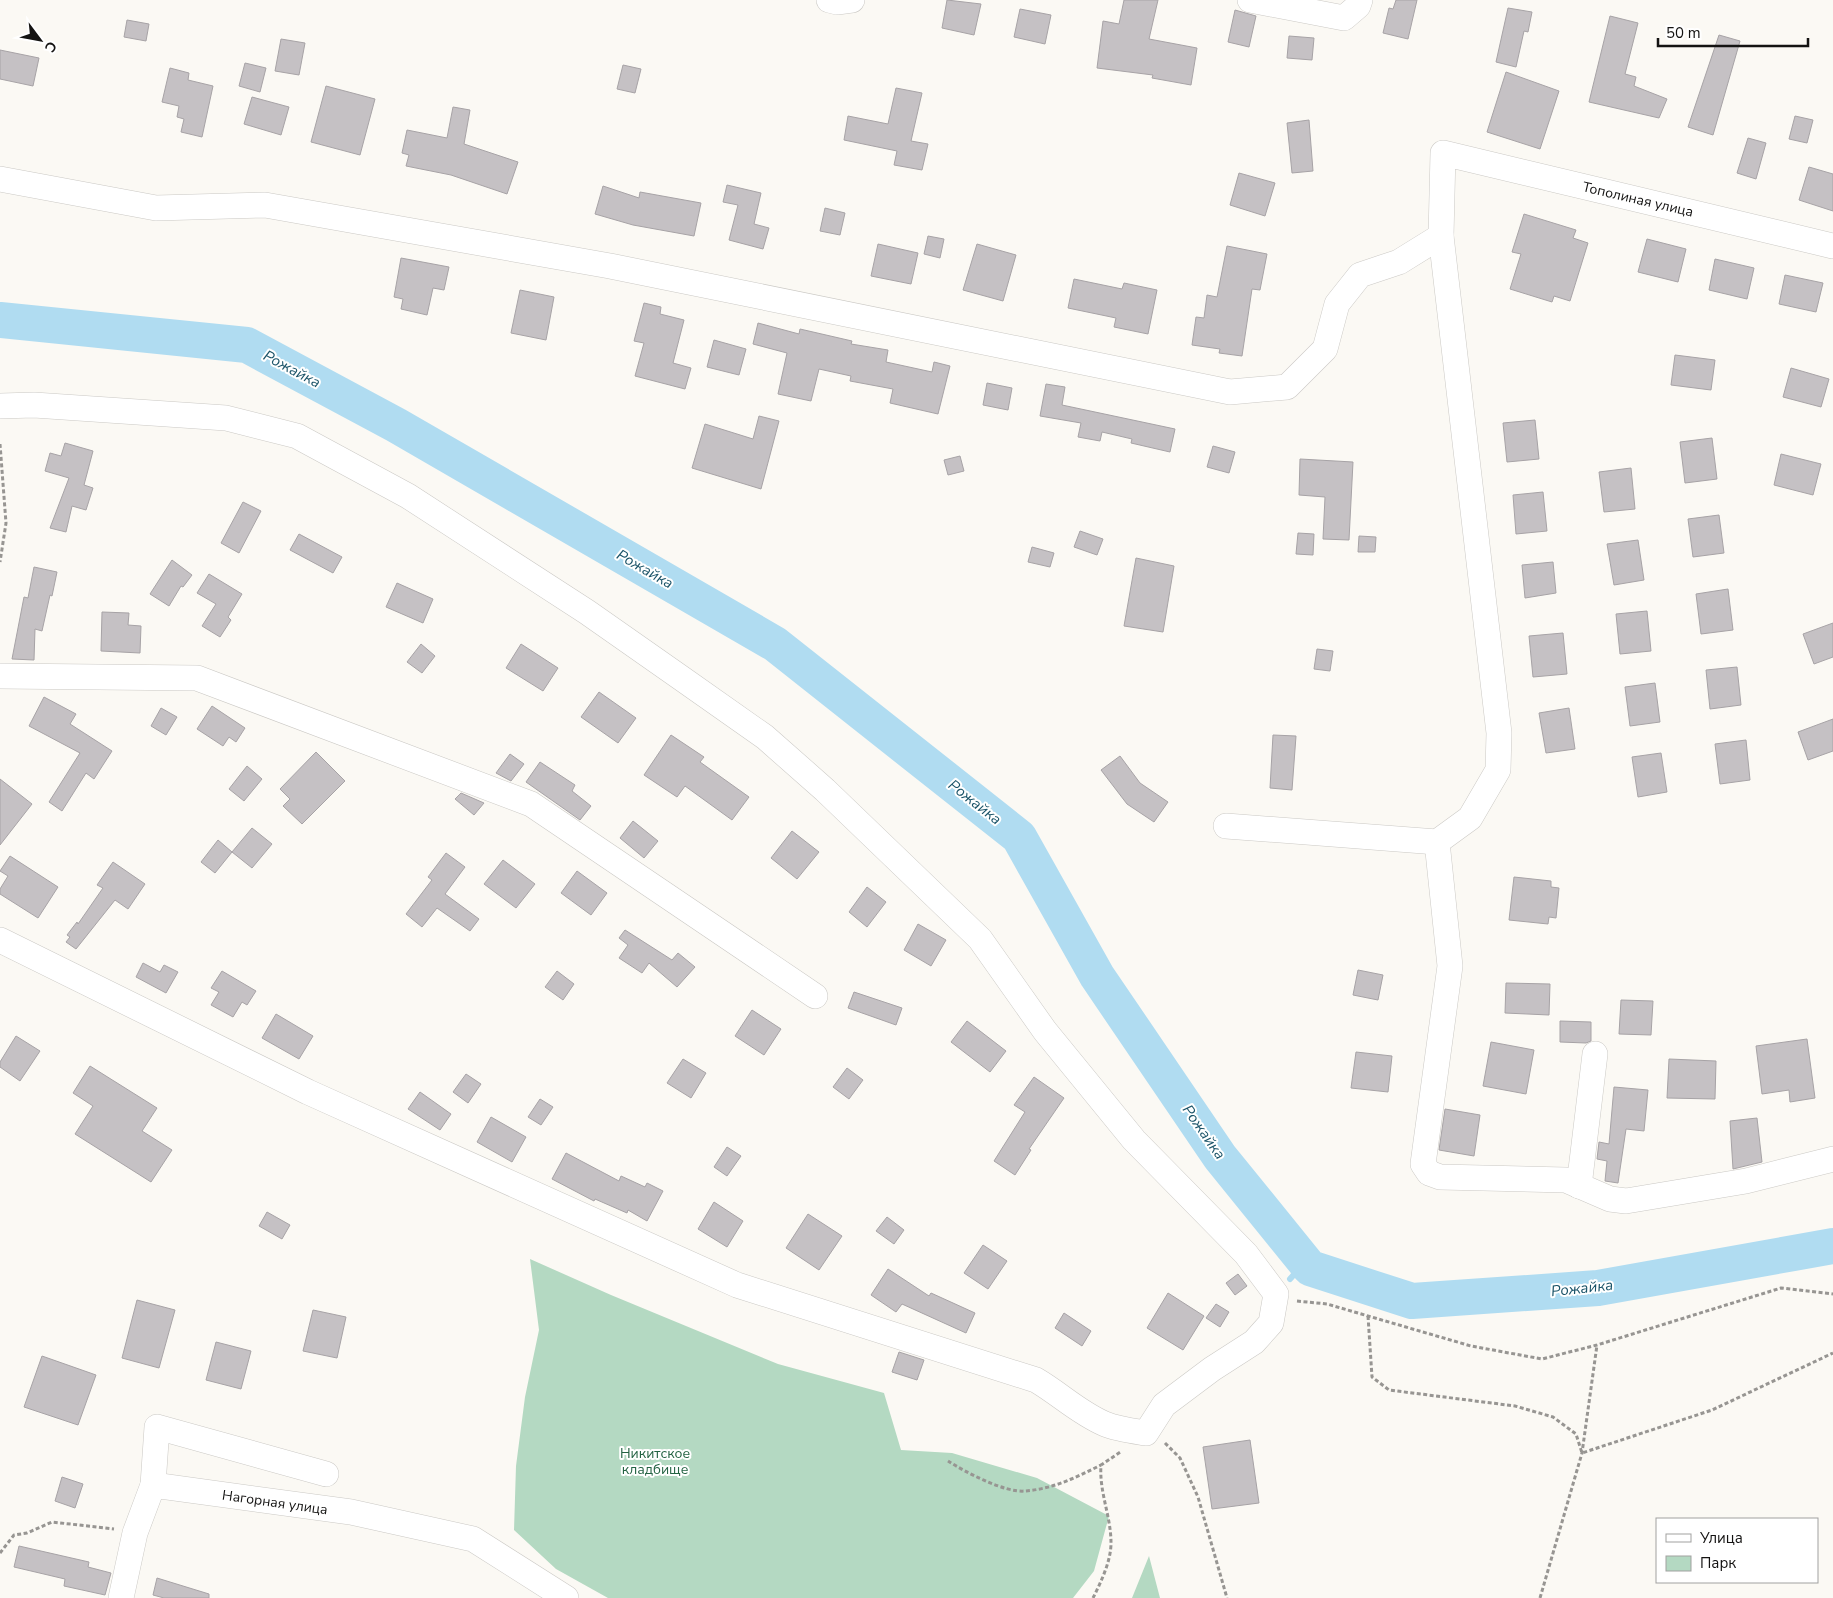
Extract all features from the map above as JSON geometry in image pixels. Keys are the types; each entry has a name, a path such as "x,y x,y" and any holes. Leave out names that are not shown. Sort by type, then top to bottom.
{"street":[{"path":"829,0 837,2 852,0"},
{"path":"1250,0 1344,18 1358,6 1360,0"},
{"name":"Тополиная улица","path":"1441,236 1443,153 1833,246"},
{"path":"0,179 156,208 274,207 610,266 1230,392 1287,386 1325,349 1338,304 1360,275 1399,262 1441,236 1499,733 1498,770 1470,818 1437,842 1226,826"},
{"path":"0,406 34,405 226,418 297,436 408,496 587,612 765,737 825,790 980,939 1045,1031 1134,1140 1246,1254 1276,1294 1271,1322 1254,1342 1212,1369 1164,1405 1146,1434 1106,1425 1073,1407 1058,1392 1036,1380 736,1285 308,1092 0,940"},
{"path":"0,676 197,678 531,804 815,996"},
{"path":"1437,842 1450,966 1423,1164 1429,1172 1440,1177 1566,1180 1610,1200 1626,1201 1746,1181 1833,1159"},
{"path":"1579,1186 1594,1054"},
{"path":"121,1598 136,1533 153,1485 157,1427 326,1474"},
{"name":"Нагорная улица","path":"153,1485 351,1512 473,1539 566,1598"}],"path":[{"path":"0,444 6,523 0,562"},
{"path":"1276,1294 1283,1300 1327,1304 1471,1346 1542,1359 1597,1345 1781,1288 1833,1294"},
{"path":"1368,1316 1372,1377 1388,1390 1515,1406 1553,1417 1576,1434 1582,1453"},
{"path":"1540,1598 1582,1453 1597,1345"},
{"path":"1582,1453 1712,1410 1833,1353"},
{"path":"948,1461 975,1478 1024,1492 1066,1482 1101,1465 1146,1434 1164,1442 1180,1458 1198,1497 1227,1598"},
{"path":"1093,1598 1104,1577 1111,1543 1100,1477 1101,1465"},
{"path":"0,1554 14,1534 27,1533 52,1522 96,1525 136,1533"}],"green space":[{"name":"Никитское кладбище","path":"530,1259 611,1295 778,1364 884,1393 901,1450 952,1453 1037,1478 1109,1516 1094,1571 1073,1598 608,1598 556,1569 514,1530 516,1466 525,1397 539,1330"},
{"path":"1149,1556 1160,1598 1132,1598"}],"building":[{"path":"947,0 981,4 974,35 942,28"},
{"path":"1124,0 1158,0 1149,39 1197,48 1191,85 1152,78 1153,75 1097,68 1103,21 1119,24"},
{"path":"1396,0 1417,0 1408,39 1383,33 1389,8 1393,9"},
{"path":"1508,8 1532,12 1528,32 1524,31 1516,67 1496,62"},
{"path":"1020,9 1051,15 1045,44 1014,37"},
{"path":"1235,10 1256,16 1249,47 1228,42"},
{"path":"1610,16 1638,23 1625,74 1636,77 1634,86 1667,99 1659,118 1589,102"},
{"path":"127,20 149,24 146,41 124,37"},
{"path":"1719,35 1740,41 1713,135 1688,127"},
{"path":"1289,36 1314,38 1312,60 1287,58"},
{"path":"281,39 305,43 299,75 275,71"},
{"path":"0,50 39,58 33,86 0,79"},
{"path":"245,63 266,68 260,92 239,86"},
{"path":"623,65 641,69 635,93 617,89"},
{"path":"170,68 189,73 188,80 213,86 202,137 181,132 184,119 177,117 179,106 162,102"},
{"path":"1506,72 1559,91 1540,149 1487,132"},
{"path":"326,86 375,99 360,155 311,142"},
{"path":"896,88 922,93 911,141 928,144 922,170 894,165 897,151 844,140 848,116 888,124"},
{"path":"252,97 289,107 281,135 244,124"},
{"path":"453,107 470,110 464,144 518,162 507,194 451,175 406,166 409,155 402,153 407,130 447,138"},
{"path":"1795,116 1813,120 1807,143 1789,139"},
{"path":"1309,120 1313,171 1292,173 1287,123"},
{"path":"1748,138 1766,143 1756,179 1737,173"},
{"path":"1809,167 1833,174 1833,211 1799,200"},
{"path":"1239,173 1275,183 1265,216 1230,205"},
{"path":"727,185 761,193 754,224 769,228 763,249 729,240 738,205 723,202"},
{"path":"603,186 639,198 640,192 701,203 694,236 633,225 595,214"},
{"path":"825,208 845,213 840,235 820,231"},
{"path":"1524,214 1576,230 1573,238 1588,243 1570,301 1554,296 1552,302 1510,289 1521,254 1512,252"},
{"path":"928,236 944,239 940,258 924,254"},
{"path":"1647,239 1686,249 1678,282 1638,272"},
{"path":"878,244 918,253 911,284 871,276"},
{"path":"977,244 1016,255 1003,301 963,290"},
{"path":"1227,246 1267,254 1260,290 1252,289 1242,356 1219,353 1220,349 1192,345 1196,317 1204,318 1207,295 1217,297"},
{"path":"401,258 449,267 444,290 433,288 427,315 401,309 403,299 394,297"},
{"path":"1715,259 1754,268 1747,299 1709,290"},
{"path":"1785,275 1823,283 1816,312 1779,304"},
{"path":"1074,279 1122,289 1124,283 1157,290 1148,334 1114,327 1116,318 1068,308"},
{"path":"520,290 554,297 546,340 511,333"},
{"path":"644,303 661,307 660,314 684,320 673,363 691,368 685,389 635,376 644,343 634,341"},
{"path":"758,323 799,334 800,329 852,341 851,344 888,350 886,362 932,372 934,362 950,366 938,414 890,403 893,389 850,381 851,376 819,369 811,401 778,394 787,353 753,344"},
{"path":"714,340 746,349 739,375 707,367"},
{"path":"1675,355 1715,360 1711,390 1671,385"},
{"path":"1791,368 1829,379 1821,407 1783,397"},
{"path":"987,383 1012,388 1008,410 983,405"},
{"path":"1046,384 1065,387 1062,405 1175,429 1170,452 1131,443 1132,439 1102,432 1100,441 1078,437 1081,423 1040,416"},
{"path":"759,416 779,421 761,489 692,468 705,424 753,439"},
{"path":"1535,420 1539,459 1507,462 1503,423"},
{"path":"1712,438 1717,479 1685,483 1680,442"},
{"path":"65,443 93,451 84,485 93,488 86,510 72,506 66,532 50,528 69,478 45,471 50,453 61,456"},
{"path":"1213,446 1235,452 1229,473 1207,467"},
{"path":"1781,454 1821,464 1813,495 1774,485"},
{"path":"960,456 964,471 948,475 944,460"},
{"path":"1300,459 1353,462 1349,540 1323,539 1325,497 1299,495"},
{"path":"1631,468 1635,509 1604,512 1599,472"},
{"path":"1543,492 1547,531 1516,534 1513,495"},
{"path":"243,502 261,511 239,553 221,543"},
{"path":"1719,515 1724,553 1693,557 1688,519"},
{"path":"1080,531 1103,539 1097,555 1074,547"},
{"path":"1298,533 1314,534 1313,555 1296,554"},
{"path":"299,534 342,557 333,573 290,550"},
{"path":"1359,536 1376,537 1375,552 1358,552"},
{"path":"1638,540 1644,580 1614,585 1607,544"},
{"path":"1032,547 1054,553 1050,567 1028,562"},
{"path":"1136,558 1174,566 1163,632 1124,626"},
{"path":"172,560 192,575 183,587 181,586 169,606 150,594"},
{"path":"1553,562 1556,593 1525,598 1522,565"},
{"path":"34,567 57,572 52,596 50,595 42,631 35,629 34,660 12,659 24,597 28,598"},
{"path":"209,574 242,594 228,617 231,620 220,637 202,626 216,604 197,593"},
{"path":"397,583 433,599 423,623 386,607"},
{"path":"1728,589 1733,630 1701,634 1696,594"},
{"path":"1647,611 1651,651 1620,654 1616,614"},
{"path":"102,612 129,613 128,625 141,626 140,653 101,651"},
{"path":"1833,623 1833,657 1814,664 1803,634"},
{"path":"1563,633 1567,674 1533,677 1529,636"},
{"path":"421,644 435,656 422,673 407,662"},
{"path":"521,644 558,668 543,691 506,668"},
{"path":"1317,649 1333,651 1330,671 1314,669"},
{"path":"1737,667 1741,705 1710,709 1706,670"},
{"path":"1655,683 1660,722 1630,726 1625,687"},
{"path":"599,692 636,718 618,743 581,717"},
{"path":"44,697 76,714 70,724 112,751 94,779 86,773 62,811 49,802 80,753 29,726"},
{"path":"212,706 245,728 236,742 229,737 223,746 197,729"},
{"path":"161,708 177,717 166,735 151,726"},
{"path":"1569,708 1575,749 1546,753 1539,713"},
{"path":"1833,719 1833,751 1808,760 1798,732"},
{"path":"671,735 704,757 700,762 749,797 732,820 685,786 677,797 644,775"},
{"path":"1273,735 1296,736 1292,790 1270,788"},
{"path":"1746,740 1750,780 1720,784 1715,744"},
{"path":"316,752 345,781 302,824 283,806 290,799 280,789"},
{"path":"1661,753 1667,792 1638,797 1632,757"},
{"path":"510,754 524,764 511,781 496,773"},
{"path":"1120,756 1140,783 1168,802 1154,822 1127,804 1101,770"},
{"path":"540,762 575,785 572,791 591,806 580,820 526,782"},
{"path":"247,766 262,779 244,801 229,789"},
{"path":"0,779 32,804 0,845"},
{"path":"461,793 484,803 474,815 455,799"},
{"path":"633,821 658,841 644,858 620,838"},
{"path":"252,828 272,844 252,868 232,852"},
{"path":"792,831 819,852 797,879 771,858"},
{"path":"218,840 232,852 215,873 201,862"},
{"path":"446,853 465,867 445,894 479,919 470,931 437,908 422,927 406,914 432,880 428,877"},
{"path":"10,856 58,887 38,918 0,894 0,889 8,876 0,871"},
{"path":"503,860 535,884 516,908 484,884"},
{"path":"113,862 145,884 128,909 115,900 76,949 66,942 70,937 67,935 77,922 78,924 103,888 97,885"},
{"path":"577,871 607,893 591,915 561,893"},
{"path":"1514,877 1551,881 1551,887 1559,888 1556,918 1549,917 1548,924 1509,920"},
{"path":"867,887 886,902 867,927 849,912"},
{"path":"918,924 946,940 931,966 904,950"},
{"path":"625,930 672,960 678,953 695,967 677,987 649,963 642,973 619,958 628,945 619,938"},
{"path":"143,963 160,972 164,965 178,972 166,993 136,977"},
{"path":"1358,970 1383,975 1378,1000 1353,995"},
{"path":"222,971 256,991 247,1005 242,1002 233,1017 211,1005 219,992 211,988"},
{"path":"557,971 574,984 563,1000 545,987"},
{"path":"1506,983 1550,984 1549,1015 1505,1013"},
{"path":"854,992 902,1008 896,1025 848,1008"},
{"path":"1621,1000 1653,1001 1651,1035 1619,1034"},
{"path":"752,1010 781,1029 764,1055 735,1036"},
{"path":"276,1014 313,1036 299,1059 262,1038"},
{"path":"967,1021 1006,1051 990,1072 951,1042"},
{"path":"1560,1021 1591,1022 1591,1041 1586,1043 1560,1042"},
{"path":"16,1036 40,1051 20,1081 0,1067 0,1062"},
{"path":"1807,1039 1815,1098 1790,1102 1789,1090 1762,1094 1756,1046"},
{"path":"1491,1042 1534,1050 1526,1094 1483,1086"},
{"path":"1356,1052 1392,1056 1388,1092 1351,1088"},
{"path":"683,1059 706,1073 691,1098 667,1083"},
{"path":"1669,1059 1716,1061 1715,1099 1667,1098"},
{"path":"90,1066 157,1108 142,1131 172,1150 151,1182 75,1134 93,1106 73,1093"},
{"path":"847,1068 863,1080 849,1099 833,1087"},
{"path":"466,1074 481,1084 468,1103 453,1092"},
{"path":"1034,1077 1064,1098 1029,1149 1031,1150 1015,1175 994,1161 1025,1112 1014,1105"},
{"path":"1614,1087 1648,1090 1644,1131 1626,1129 1618,1183 1605,1181 1607,1161 1597,1159 1599,1142 1609,1144"},
{"path":"420,1092 451,1114 440,1130 408,1109"},
{"path":"540,1099 553,1107 541,1125 528,1117"},
{"path":"1445,1109 1480,1115 1474,1156 1439,1150"},
{"path":"491,1117 526,1137 512,1162 477,1142"},
{"path":"1757,1118 1762,1162 1733,1169 1730,1121"},
{"path":"727,1147 741,1156 727,1176 714,1167"},
{"path":"566,1153 619,1181 621,1176 645,1187 647,1183 663,1191 647,1221 628,1210 627,1213 595,1199 594,1201 552,1179"},
{"path":"714,1202 743,1221 727,1247 698,1229"},
{"path":"267,1212 290,1225 282,1239 259,1226"},
{"path":"808,1214 842,1236 819,1270 786,1248"},
{"path":"887,1217 904,1230 894,1244 876,1231"},
{"path":"983,1245 1007,1261 988,1289 964,1273"},
{"path":"888,1269 929,1296 931,1293 975,1313 966,1333 902,1304 896,1312 871,1295"},
{"path":"1238,1274 1247,1286 1235,1295 1226,1283"},
{"path":"1168,1293 1204,1316 1183,1350 1147,1328"},
{"path":"137,1300 175,1310 159,1368 122,1358"},
{"path":"1216,1304 1229,1312 1220,1327 1206,1318"},
{"path":"313,1310 346,1317 337,1358 303,1351"},
{"path":"1064,1313 1091,1331 1082,1346 1055,1328"},
{"path":"216,1342 251,1351 241,1389 206,1380"},
{"path":"899,1352 924,1360 917,1380 892,1372"},
{"path":"42,1356 96,1375 78,1425 24,1407"},
{"path":"1250,1440 1259,1503 1212,1509 1203,1447"},
{"path":"62,1477 83,1484 75,1508 55,1501"},
{"path":"19,1546 89,1562 88,1567 111,1573 105,1595 64,1586 65,1579 14,1567"},
{"path":"157,1578 209,1594 209,1598 164,1598 153,1595"}],"waterway":[{"name":"Рожайка","path":"0,320 247,345 396,425 775,644 1019,837 1097,976 1220,1157 1310,1268 1412,1301 1598,1288 1833,1246"},
{"path":"1290,1279 1298,1270 1310,1268"}]}
